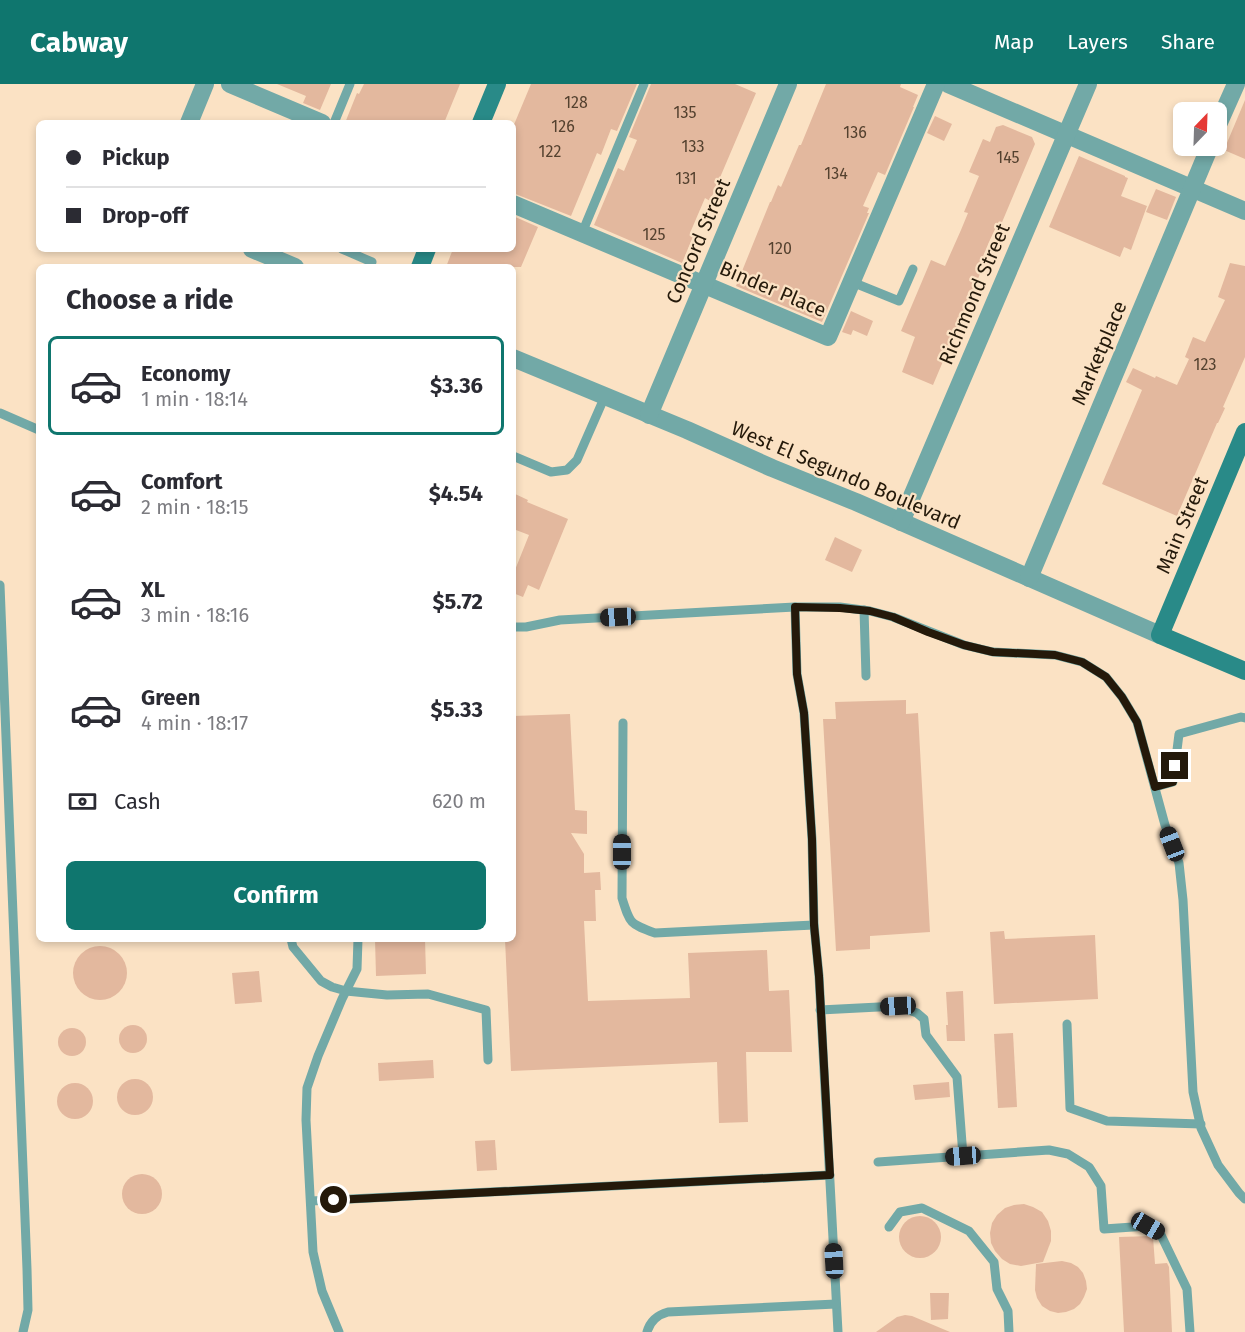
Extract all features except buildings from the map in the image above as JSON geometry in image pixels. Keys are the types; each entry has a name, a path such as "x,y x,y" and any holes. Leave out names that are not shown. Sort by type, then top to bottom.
{"main road":[{"path":"482,120 497,84"},
{"name":"Main Street","path":"1160,635 1245,432"},
{"path":"1160,635 1245,670"}],"street":[{"path":"190,120 205,84"},
{"path":"230,84 315,120"},
{"name":"Concord Street","path":"649,415 788,84"},
{"name":"Binder Place","path":"516,205 828,337 936,84"},
{"path":"948,84 1245,211"},
{"name":"Richmond Street","path":"902,522 1088,84"},
{"path":"1227,104 1236,84"},
{"name":"Marketplace","path":"1029,578 1206,156"},
{"path":"259,252 289,264"},
{"name":"West El Segundo Boulevard","path":"516,359 825,489 1160,635"}],"lane":[{"path":"335,120 350,84"},
{"path":"582,233 644,84"},
{"path":"349,252 372,262"},
{"path":"852,282 899,301 913,269"},
{"path":"516,457 551,472 567,470 578,460 605,396"},
{"path":"0,413 36,429"},
{"path":"0,585 27,1269 28,1310 23,1332"},
{"path":"795,607 797,674 804,713 838,1332"},
{"path":"516,626 526,627 560,620 795,607 864,610 893,617 928,632 983,650 1055,655 1082,662 1106,677 1122,697 1137,722 1165,825 1179,864 1193,1092 1201,1124 1218,1165 1245,1199"},
{"path":"864,610 866,676"},
{"path":"1155,787 1173,782 1179,734 1241,717 1245,718"},
{"path":"623,723 622,898 628,916 636,926 655,933 814,925"},
{"path":"292,942 293,947 321,981 332,987 346,991 387,995 428,994 486,1011 488,1060"},
{"path":"339,1332 322,1291 313,1252 306,1120 307,1088 318,1056 357,969 358,942"},
{"path":"820,1010 898,1006 917,1013 924,1019 926,1035 957,1077 963,1156"},
{"path":"1067,1024 1070,1108 1107,1121 1201,1124"},
{"path":"878,1162 1049,1150 1068,1154 1089,1167 1101,1186 1104,1229 1148,1226 1160,1233 1187,1289 1190,1332"},
{"path":"310,1201 830,1175"},
{"path":"889,1227 900,1212 922,1208 969,1231 994,1262 997,1289 1008,1311 1009,1332"},
{"path":"647,1332 654,1319 668,1312 836,1304"}],"route":[{"path":"334,1200 830,1175 814,925 812,839 804,713 797,674 795,607 870,611 893,617 964,645 993,652 1055,655 1082,662 1106,677 1122,697 1137,722 1155,787 1173,782 1175,766"}]}
